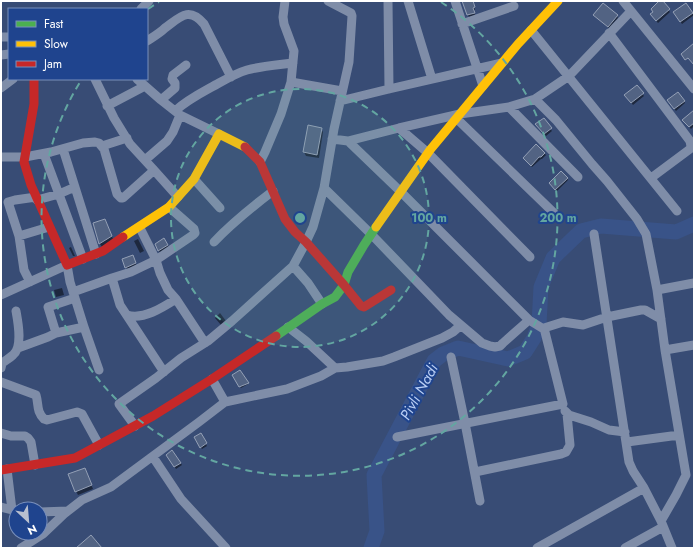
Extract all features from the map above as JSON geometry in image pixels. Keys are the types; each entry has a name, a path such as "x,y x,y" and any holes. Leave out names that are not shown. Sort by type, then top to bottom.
{"street":[{"path":"260,162 281,114 291,82 294,51 284,24 283,17 285,1"},
{"path":"134,426 119,404 181,358 205,343 232,321 293,266 313,227 324,188 332,139 349,62 351,13 328,1"},
{"path":"388,1 389,89"},
{"path":"408,1 432,79"},
{"path":"455,1 483,86"},
{"path":"12,501 4,470 75,458 153,416 212,380 322,304 335,297 344,284 348,272 364,245 428,153 502,63 558,1"},
{"path":"623,1 694,89"},
{"path":"462,24 514,6"},
{"path":"332,139 348,142 399,128 509,107 535,99 568,76 631,11"},
{"path":"148,40 182,16 189,14 194,15 204,24 230,77"},
{"path":"531,30 677,211"},
{"path":"609,33 691,144 690,149 651,178"},
{"path":"340,101 502,63"},
{"path":"145,160 167,141 173,132 177,113 183,103 230,77 246,70 259,67 293,64"},
{"path":"161,100 175,88 175,83 172,79 173,75 186,65"},
{"path":"1,88 12,80"},
{"path":"34,80 34,104 24,162 31,185 66,265 84,327 99,370"},
{"path":"95,80 107,106 130,144 178,197"},
{"path":"139,80 177,113 244,146 260,162 280,209 295,232 344,284 362,307 391,290"},
{"path":"291,82 342,91"},
{"path":"107,106 145,86"},
{"path":"535,99 556,120 607,181 637,218 646,234 657,290 665,350 686,474 662,524 625,548"},
{"path":"509,107 578,177"},
{"path":"458,116 554,214"},
{"path":"399,128 428,153 530,257"},
{"path":"1,295 66,265 103,251 169,208 194,179 219,134"},
{"path":"102,146 126,138"},
{"path":"348,142 402,192 536,324 567,414 570,445 566,452 561,454 475,472"},
{"path":"1,157 25,157 44,154 83,143 99,143 104,149 117,194 121,198 123,198 152,172 153,169"},
{"path":"62,149 96,254"},
{"path":"44,154 83,259"},
{"path":"194,179 220,208"},
{"path":"30,282 24,270 19,236 4,203 59,194 75,187"},
{"path":"324,188 372,235 449,315 482,343 490,346 500,346 536,324 563,322 583,325 607,317 641,310 645,310 661,319"},
{"path":"214,242 245,213 273,191"},
{"path":"56,333 48,307 156,260 193,235 195,232 194,229 169,208"},
{"path":"19,236 50,227"},
{"path":"140,228 156,260 168,290 176,299 205,343"},
{"path":"594,234 629,462 632,471 644,488 672,548"},
{"path":"293,266 308,283 322,304"},
{"path":"112,278 120,305 164,372"},
{"path":"657,290 694,283"},
{"path":"127,315 136,317 144,315 163,307 176,299"},
{"path":"1,368 2,362 13,355 18,348 19,330 16,311"},
{"path":"21,548 44,534 68,510 82,500 111,487 225,402 286,389 321,376 335,368 394,358 442,338 453,332 461,325"},
{"path":"18,348 56,333 84,327"},
{"path":"288,327 306,340 335,368"},
{"path":"665,350 694,345"},
{"path":"451,357 480,501"},
{"path":"212,380 225,402"},
{"path":"1,382 36,395 38,397 38,409 42,418 44,419 47,420 77,412 82,414 99,445"},
{"path":"397,437 563,404"},
{"path":"567,414 610,430 625,432"},
{"path":"1,433 11,436 25,436 28,438 35,465"},
{"path":"626,442 679,435"},
{"path":"153,457 181,499 226,548"},
{"path":"537,548 644,488"},
{"path":"48,511 68,510"}],"building":[{"path":"462,1 473,1 475,13 467,15"},
{"path":"659,1 663,1 670,9 656,21 650,14 653,12 651,9"},
{"path":"603,3 618,15 608,27 593,15"},
{"path":"686,3 693,13 680,22 673,12"},
{"path":"694,43 694,65 688,58 685,60 681,54"},
{"path":"637,85 644,93 631,103 624,95"},
{"path":"678,92 685,101 674,109 667,100"},
{"path":"694,110 694,123 689,127 682,120"},
{"path":"544,118 552,128 544,134 535,124"},
{"path":"308,125 322,128 317,155 303,152"},
{"path":"536,144 545,153 531,166 523,158"},
{"path":"561,171 568,178 555,190 549,183"},
{"path":"105,219 112,236 99,244 93,223"},
{"path":"164,238 168,245 158,251 155,244"},
{"path":"133,255 136,263 125,268 122,259"},
{"path":"240,370 249,383 239,387 232,375"},
{"path":"201,433 207,443 200,448 194,437"},
{"path":"172,450 181,463 174,467 166,455"},
{"path":"85,468 92,485 75,492 68,474"},
{"path":"91,535 102,548 76,548"}],"waterway":[{"name":"Pivli Nadi","path":"371,548 377,531 374,475 434,361 443,354 458,348 508,359 525,352 534,338 539,324 541,287 553,258 581,231 601,226 676,232 694,224"}],"traffic: fast":[{"path":"276,336 322,304 335,297 344,285 348,272 376,227"}],"traffic: slow":[{"path":"376,227 430,150 518,44 558,1"},
{"path":"123,237 169,207 194,179 219,134 245,147"}],"traffic: jam":[{"path":"34,80 34,104 24,162 31,185 67,265 103,251 123,237"},
{"path":"245,147 260,162 285,219 361,306 364,307 391,290"},
{"path":"1,470 75,458 153,416 276,336"}]}
